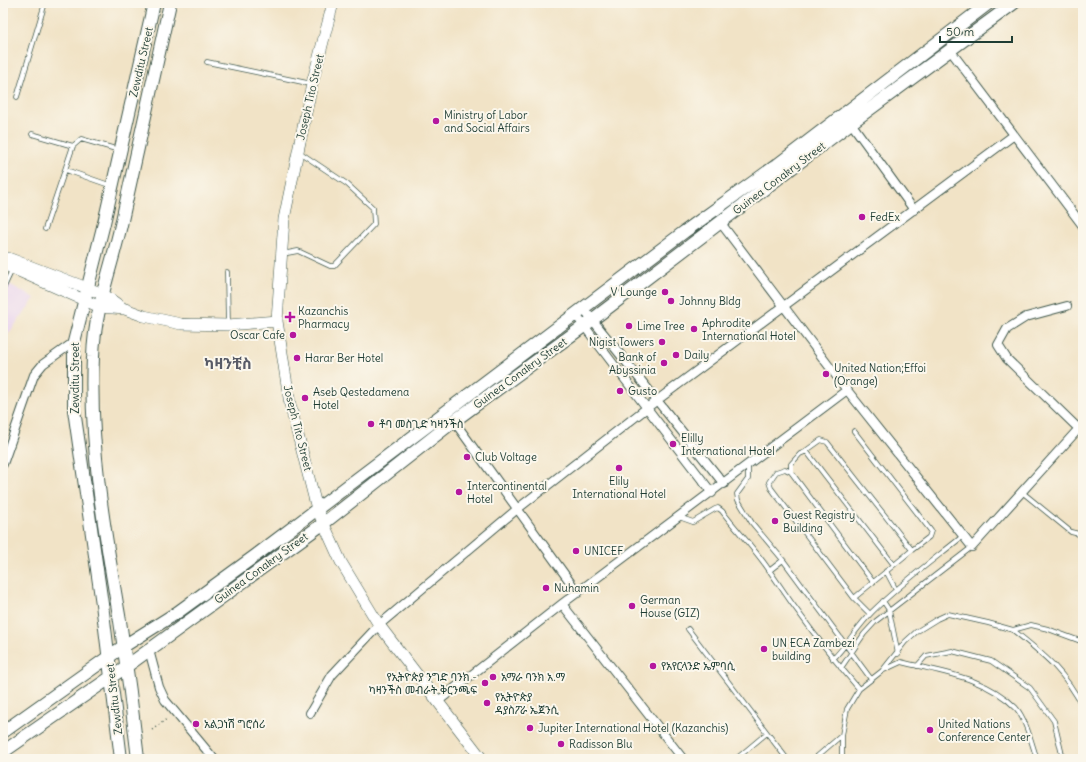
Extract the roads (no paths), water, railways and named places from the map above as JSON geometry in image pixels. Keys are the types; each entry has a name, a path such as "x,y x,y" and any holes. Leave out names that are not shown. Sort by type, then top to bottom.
{"main road":[{"name":"Zewditu Street","path":"121,759 109,656 74,410 74,342 154,3"},
{"name":"Zewditu Street","path":"138,759 127,666 106,545 92,413 93,355 100,307 120,227 170,3"},
{"name":"Joseph Tito Street","path":"333,3 312,84 284,219 277,321 290,404 317,509 341,562 379,625 482,759"},
{"name":"Guinea Conakry Street","path":"3,732 109,656 178,612 684,232 777,165 989,3"},
{"name":"Guinea Conakry Street","path":"3,752 127,666 324,523 454,422 588,323 851,122 1014,3"},
{"path":"911,63 917,75"},
{"path":"3,258 8,258 103,294 125,310"},
{"path":"7,267 84,302 100,307 125,310 144,316 181,324 228,325 277,321"},
{"path":"486,380 495,391"}],"street":[{"path":"950,50 1083,226"},
{"path":"851,122 914,210"},
{"path":"310,713 332,675 379,625 516,510 648,407 1014,135"},
{"path":"720,222 847,390 972,547 1081,427 1007,359 998,345 1007,329 1026,317 1067,306"},
{"path":"684,232 692,243"},
{"path":"579,311 712,493"},
{"path":"588,323 658,400 724,484"},
{"path":"3,464 34,375 43,364 74,342"},
{"path":"437,702 562,604 724,484 847,390"},
{"path":"454,422 516,510 578,593"},
{"path":"562,604 683,759"},
{"path":"149,650 159,687 165,700 214,759"}],"lane":[{"path":"17,97 45,3"},
{"path":"207,62 312,84"},
{"path":"32,134 73,146"},
{"path":"45,229 73,146 81,139 120,150"},
{"path":"282,254 298,251 330,266 334,266 374,224 373,208 347,184 298,152"},
{"path":"66,170 112,186"},
{"path":"3,289 7,267"},
{"path":"227,272 228,325"},
{"path":"854,431 931,531 929,536 854,598"},
{"path":"791,472 791,464 800,454 807,451 821,440 826,440 912,550"},
{"path":"807,451 894,565"},
{"path":"748,465 748,479 737,494 738,500 752,523 783,560 872,679"},
{"path":"870,614 854,598 770,488 769,482 776,472 785,469 791,472 873,582"},
{"path":"1022,492 1071,532 1083,535"},
{"path":"679,517 693,522 718,508 722,510 769,571 795,610 833,659 859,689"},
{"path":"833,659 870,614 883,601 963,536"},
{"path":"841,668 852,654 864,634 889,610 972,547"},
{"path":"769,571 783,560"},
{"path":"886,571 896,590"},
{"path":"883,601 889,610 898,654"},
{"path":"842,759 842,735 847,709 859,689 882,671 898,654 905,642 916,632 948,614 1013,630 1058,668 1071,684 1083,707"},
{"path":"1013,630 1031,625 1048,629 1083,642"},
{"path":"688,629 786,759"},
{"path":"917,666 926,656 952,651 990,661 1030,688 1054,721 1063,759"},
{"path":"882,671 900,662 969,678 993,691 1016,709 1028,732 1037,759"},
{"path":"736,759 767,733"},
{"path":"814,759 842,735"}],"place":[{"name":"Ministry of Labor and Social Affairs","path":"436,121"},
{"name":"FedEx","path":"862,217"},
{"name":"V Lounge","path":"665,292"},
{"name":"Johnny Bldg","path":"671,301"},
{"name":"Kazanchis Pharmacy","path":"290,317"},
{"name":"Lime Tree","path":"629,326"},
{"name":"Aphrodite International Hotel","path":"694,329"},
{"name":"Oscar Cafe","path":"293,335"},
{"name":"Nigist Towers","path":"662,342"},
{"name":"Daily","path":"676,355"},
{"name":"Harar Ber Hotel","path":"297,358"},
{"name":"Bank of Abyssinia","path":"664,363"},
{"name":"United Nation;Effoi (Orange)","path":"826,374"},
{"name":"Gusto","path":"620,391"},
{"name":"Aseb Qestedamena Hotel","path":"305,398"},
{"name":"ቶባ መስጊድ ካዛንችስ","path":"371,424"},
{"name":"Elilly International Hotel","path":"673,444"},
{"name":"Club Voltage","path":"467,457"},
{"name":"Elily International Hotel","path":"619,468"},
{"name":"Intercontinental Hotel","path":"459,492"},
{"name":"Guest Registry Building","path":"775,521"},
{"name":"UNICEF","path":"576,551"},
{"name":"Nuhamin","path":"546,588"},
{"name":"German House (GIZ)","path":"632,606"},
{"name":"UN ECA Zambezi building","path":"764,649"},
{"name":"የአየርላንድ ኤምባሲ","path":"653,666"},
{"name":"አማራ ባንክ አ.ማ","path":"493,677"},
{"name":"የኢትዮጵያ ንግድ ባንክ - ካዛንችስ መብራት ቅርንጫፍ","path":"485,683"},
{"name":"የኢትዮጵያ ዳያስፖራ ኤጀንሲ","path":"487,703"},
{"name":"አልጋነሽ ግሮሰሪ","path":"196,724"},
{"name":"Jupiter International Hotel (Kazanchis)","path":"530,728"},
{"name":"United Nations Conference Center","path":"930,730"},
{"name":"Radisson Blu","path":"561,744"}],"district":[{"name":"ካዛንቺስ","path":"228,364"}]}
